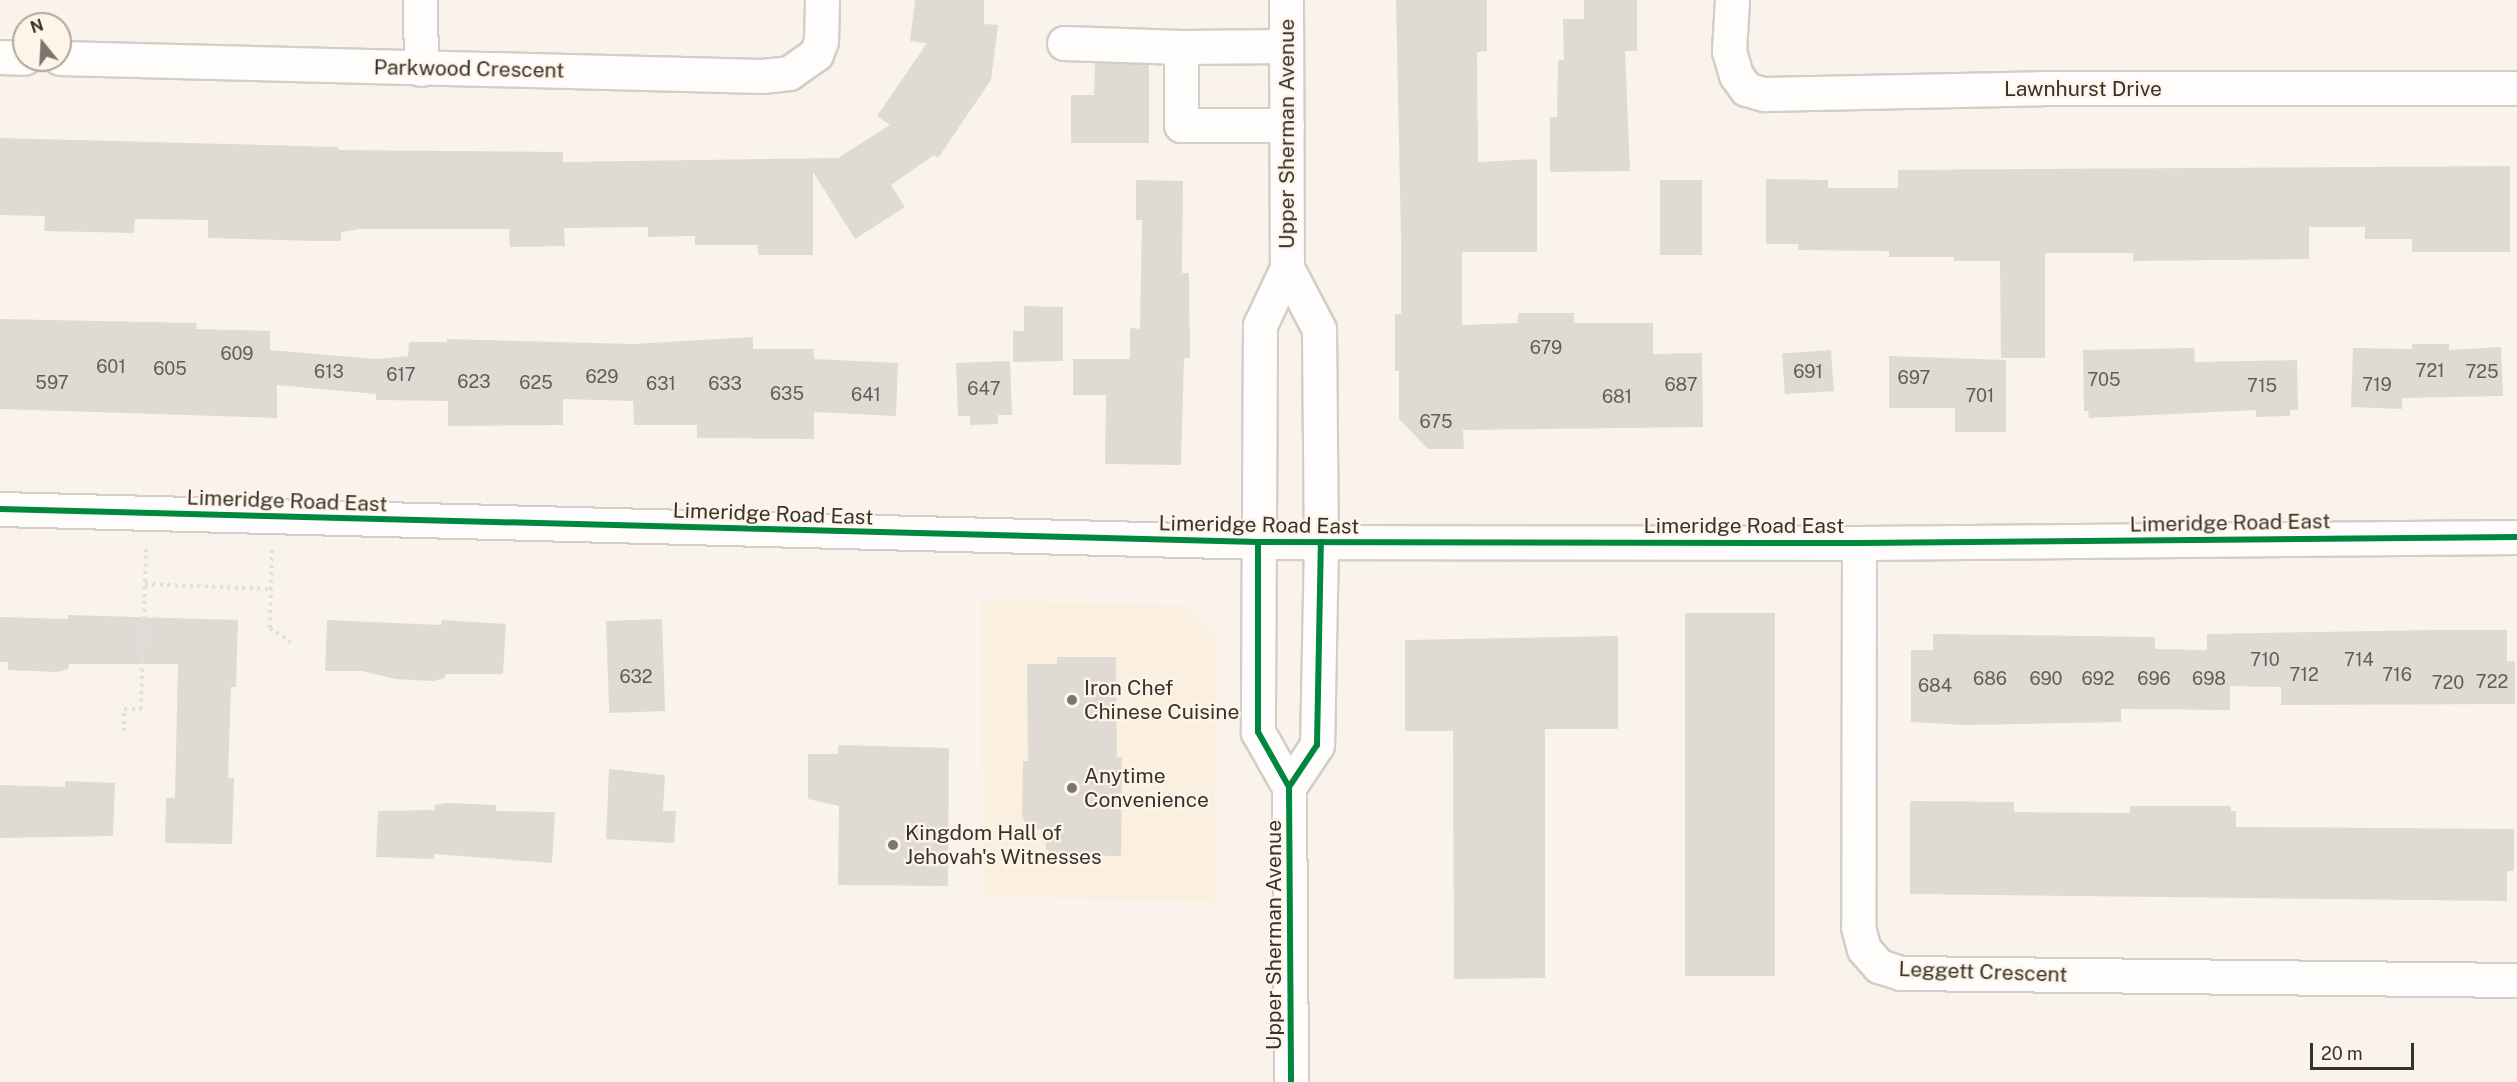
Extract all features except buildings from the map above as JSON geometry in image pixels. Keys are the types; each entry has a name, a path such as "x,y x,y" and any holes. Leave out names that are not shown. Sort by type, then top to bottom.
{"street":[{"path":"420,0 420,69"},
{"name":"Parkwood Crescent","path":"72,58 762,76 789,73 816,54 821,41 822,0"},
{"name":"Upper Sherman Avenue","path":"1286,0 1287,268 1260,325 1258,732 1289,787 1292,1082"},
{"name":"Lawnhurst Drive","path":"1732,0 1729,51 1736,75 1746,88 1764,94 2042,88 2517,88"},
{"path":"1064,44 1181,47 1286,46"},
{"path":"1181,47 1180,125 1287,125"},
{"name":"Upper Sherman Avenue","path":"1287,268 1319,329 1321,542 1317,745 1289,787"},
{"name":"Limeridge Road East","path":"0,509 1258,542 1859,543 2517,537"},
{"name":"Leggett Crescent","path":"1859,543 1858,927 1864,950 1879,966 1901,973 2517,980"}],"path":[{"path":"124,731 124,708 141,709 147,513"},
{"path":"273,517 270,628 291,642"},
{"path":"145,584 271,589"}],"shaded area":[{"path":"982,600 1186,606 1216,633 1215,902 983,896"}],"cycle path":[{"path":"0,509 1258,542 1859,543 2517,537"},
{"path":"1258,542 1258,732 1289,787 1291,1082"},
{"path":"1289,787 1317,745 1321,542"}],"place":[{"name":"Iron Chef Chinese Cuisine","path":"1072,700"},
{"name":"Anytime Convenience","path":"1072,788"},
{"name":"Kingdom Hall of Jehovah's Witnesses","path":"893,845"}]}
